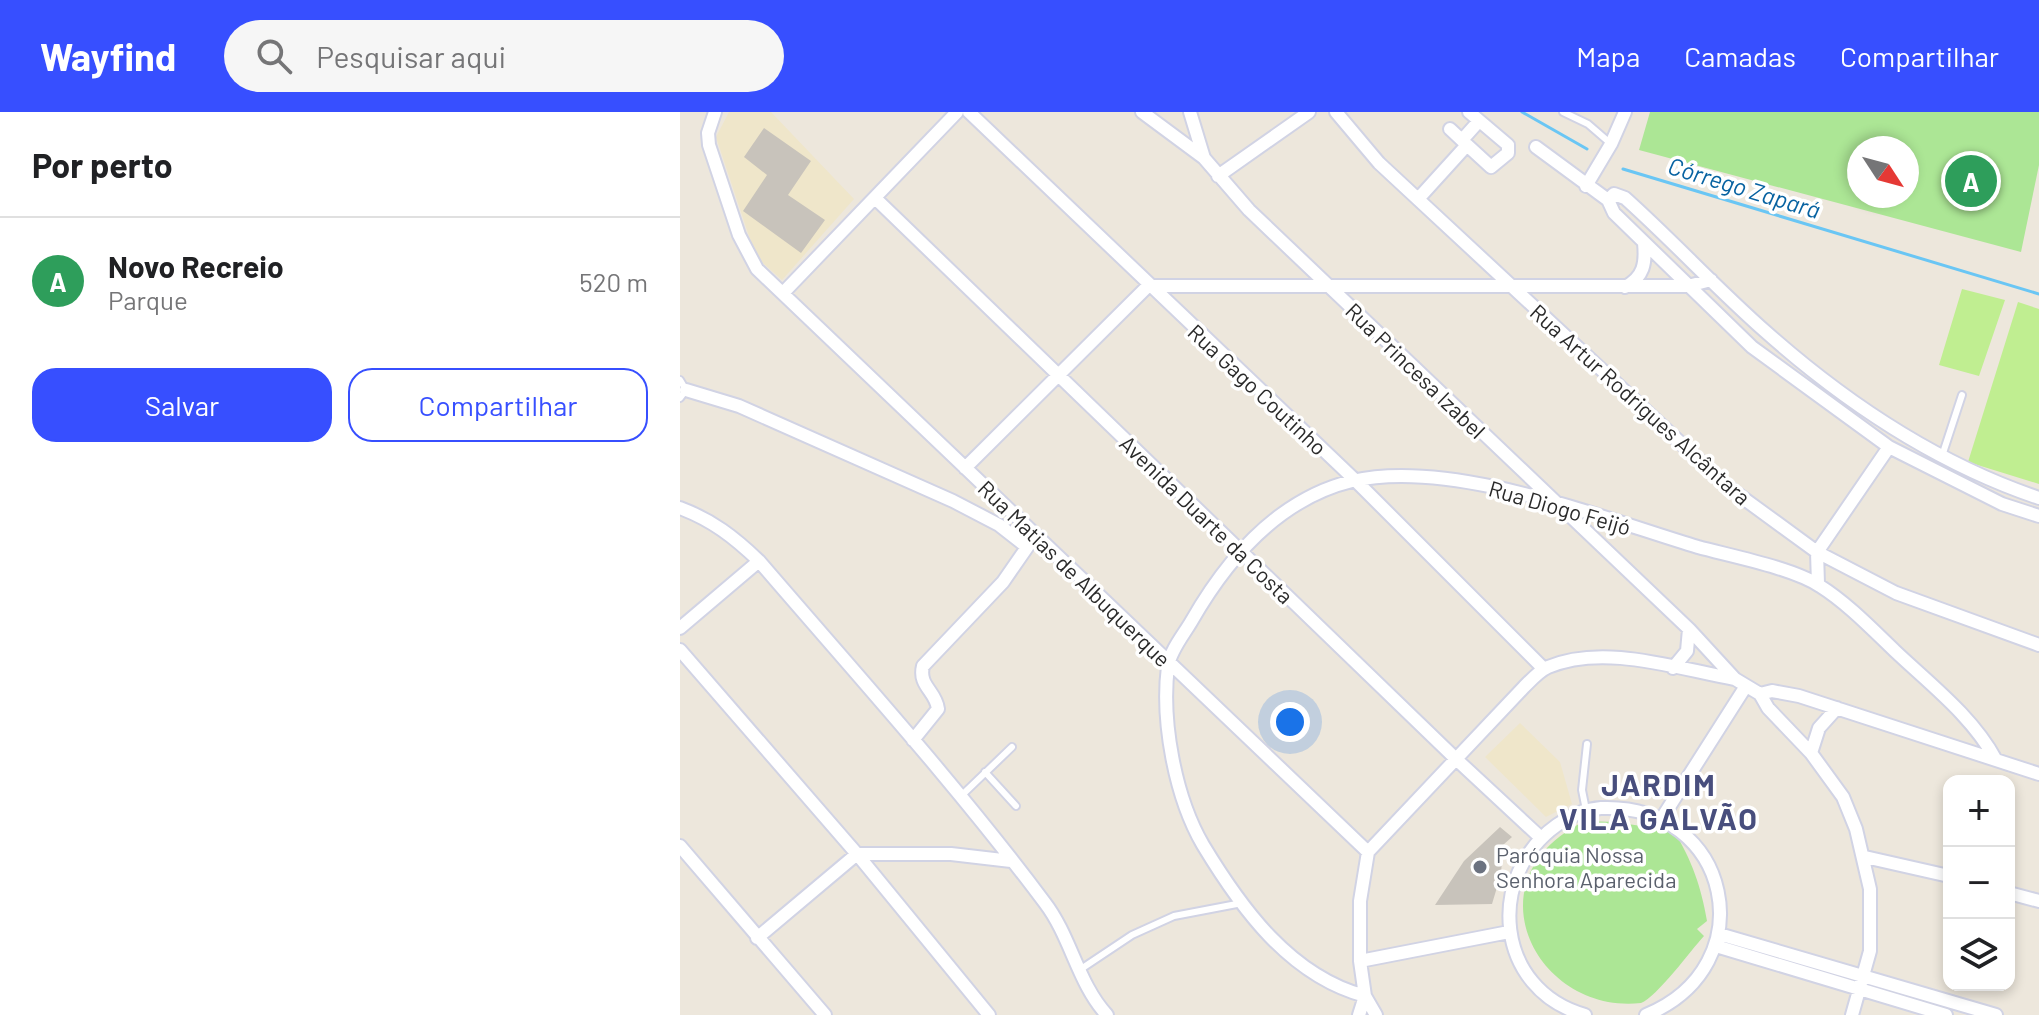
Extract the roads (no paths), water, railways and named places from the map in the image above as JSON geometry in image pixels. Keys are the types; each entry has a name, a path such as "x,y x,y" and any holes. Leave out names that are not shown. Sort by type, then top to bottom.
{"street":[{"name":"Rua Matias de Albuquerque","path":"715,112 710,119 709,145 739,235 757,269 965,468 1031,542 1168,663 1368,852"},
{"path":"784,292 957,112"},
{"name":"Rua Gago Coutinho","path":"969,112 1148,286 1355,480 1544,669"},
{"name":"Rua Princesa Izabel","path":"1142,112 1204,158 1218,176 1329,287 1689,629 1741,683 1760,694 1768,708 1811,753 1843,797 1865,857 1870,889 1870,942 1849,1015"},
{"path":"1190,112 1204,158"},
{"path":"1218,176 1309,112"},
{"name":"Rua Artur Rodrigues Alcântara","path":"1336,112 1379,163 1728,487 1817,552 1896,593 2039,645"},
{"path":"1586,186 1611,144 1625,112"},
{"path":"1418,199 1464,142 1474,116 1508,145 1508,153 1491,167 1464,142 1450,129"},
{"path":"1536,147 1608,200 1614,213 1752,347 1889,447 2002,504 2039,516"},
{"path":"1608,200 1614,194 1625,198 1798,357 1898,434 2006,487 2039,498"},
{"name":"Avenida Duarte da Costa","path":"875,198 1540,837"},
{"path":"1625,287 1640,276 1645,265 1644,243"},
{"path":"965,468 1148,286 1625,287 1688,286 1711,280"},
{"path":"1787,372 1798,357"},
{"path":"682,389 739,406 953,501 1031,542 1003,582 923,666 923,684 937,701 938,709 913,740"},
{"path":"1818,584 1817,552 1889,447"},
{"name":"Rua Diogo Feijó","path":"1168,663 1219,575 1239,550 1300,503 1324,490 1355,480 1400,478 1467,482 1515,492 1818,584 1974,725 1996,760"},
{"path":"680,508 706,518 733,536 759,561 913,740 1047,906 1081,969 1088,989 1107,1015"},
{"path":"680,628 759,561"},
{"path":"1673,668 1687,651 1689,629"},
{"path":"680,650 857,854 989,1015"},
{"path":"1376,1015 1365,996 1360,961 1360,901 1368,852 1544,669 1581,659 1600,658 1673,668 1741,683 1662,818"},
{"path":"1168,663 1170,737 1183,802 1197,835 1242,903 1300,965 1331,985 1365,996"},
{"path":"1760,694 1783,692 2039,774"},
{"path":"1811,753 1819,728 1837,708"},
{"path":"1969,751 1974,725"},
{"path":"1585,1015 1569,1011 1541,992 1520,964 1509,932 1513,887 1520,865 1540,837 1567,818 1586,810 1631,808 1662,818 1685,833 1703,854 1715,879 1721,906 1717,940 1705,970 1688,991 1666,1007 1646,1015"},
{"path":"680,846 825,1015"},
{"path":"757,938 857,854 951,854 1011,861"},
{"path":"1865,857 1943,875"},
{"path":"2015,895 2039,901"},
{"path":"1360,961 1509,932"},
{"path":"1717,940 1861,973 1996,1015"},
{"path":"1717,940 1856,989 1946,1015"},
{"path":"1359,1015 1365,996"}],"lane":[{"path":"1563,112 1588,124 1611,144"},
{"path":"1942,456 1962,395"},
{"path":"1586,810 1582,790 1587,744"},
{"path":"960,797 1012,747"},
{"path":"985,772 1016,806"},
{"path":"1081,969 1132,935 1174,916 1242,903"}],"waterway":[{"name":"Córrego Zapará","path":"1522,112 1587,149"},
{"name":"Córrego Zapará","path":"1623,169 2039,294"}],"place":[{"name":"Novo Recreio","path":"1971,181"},
{"name":"Paróquia Nossa Senhora Aparecida","path":"1480,867"}],"district":[{"name":"JARDIM VILA GALVÃO","path":"1659,801"}]}
